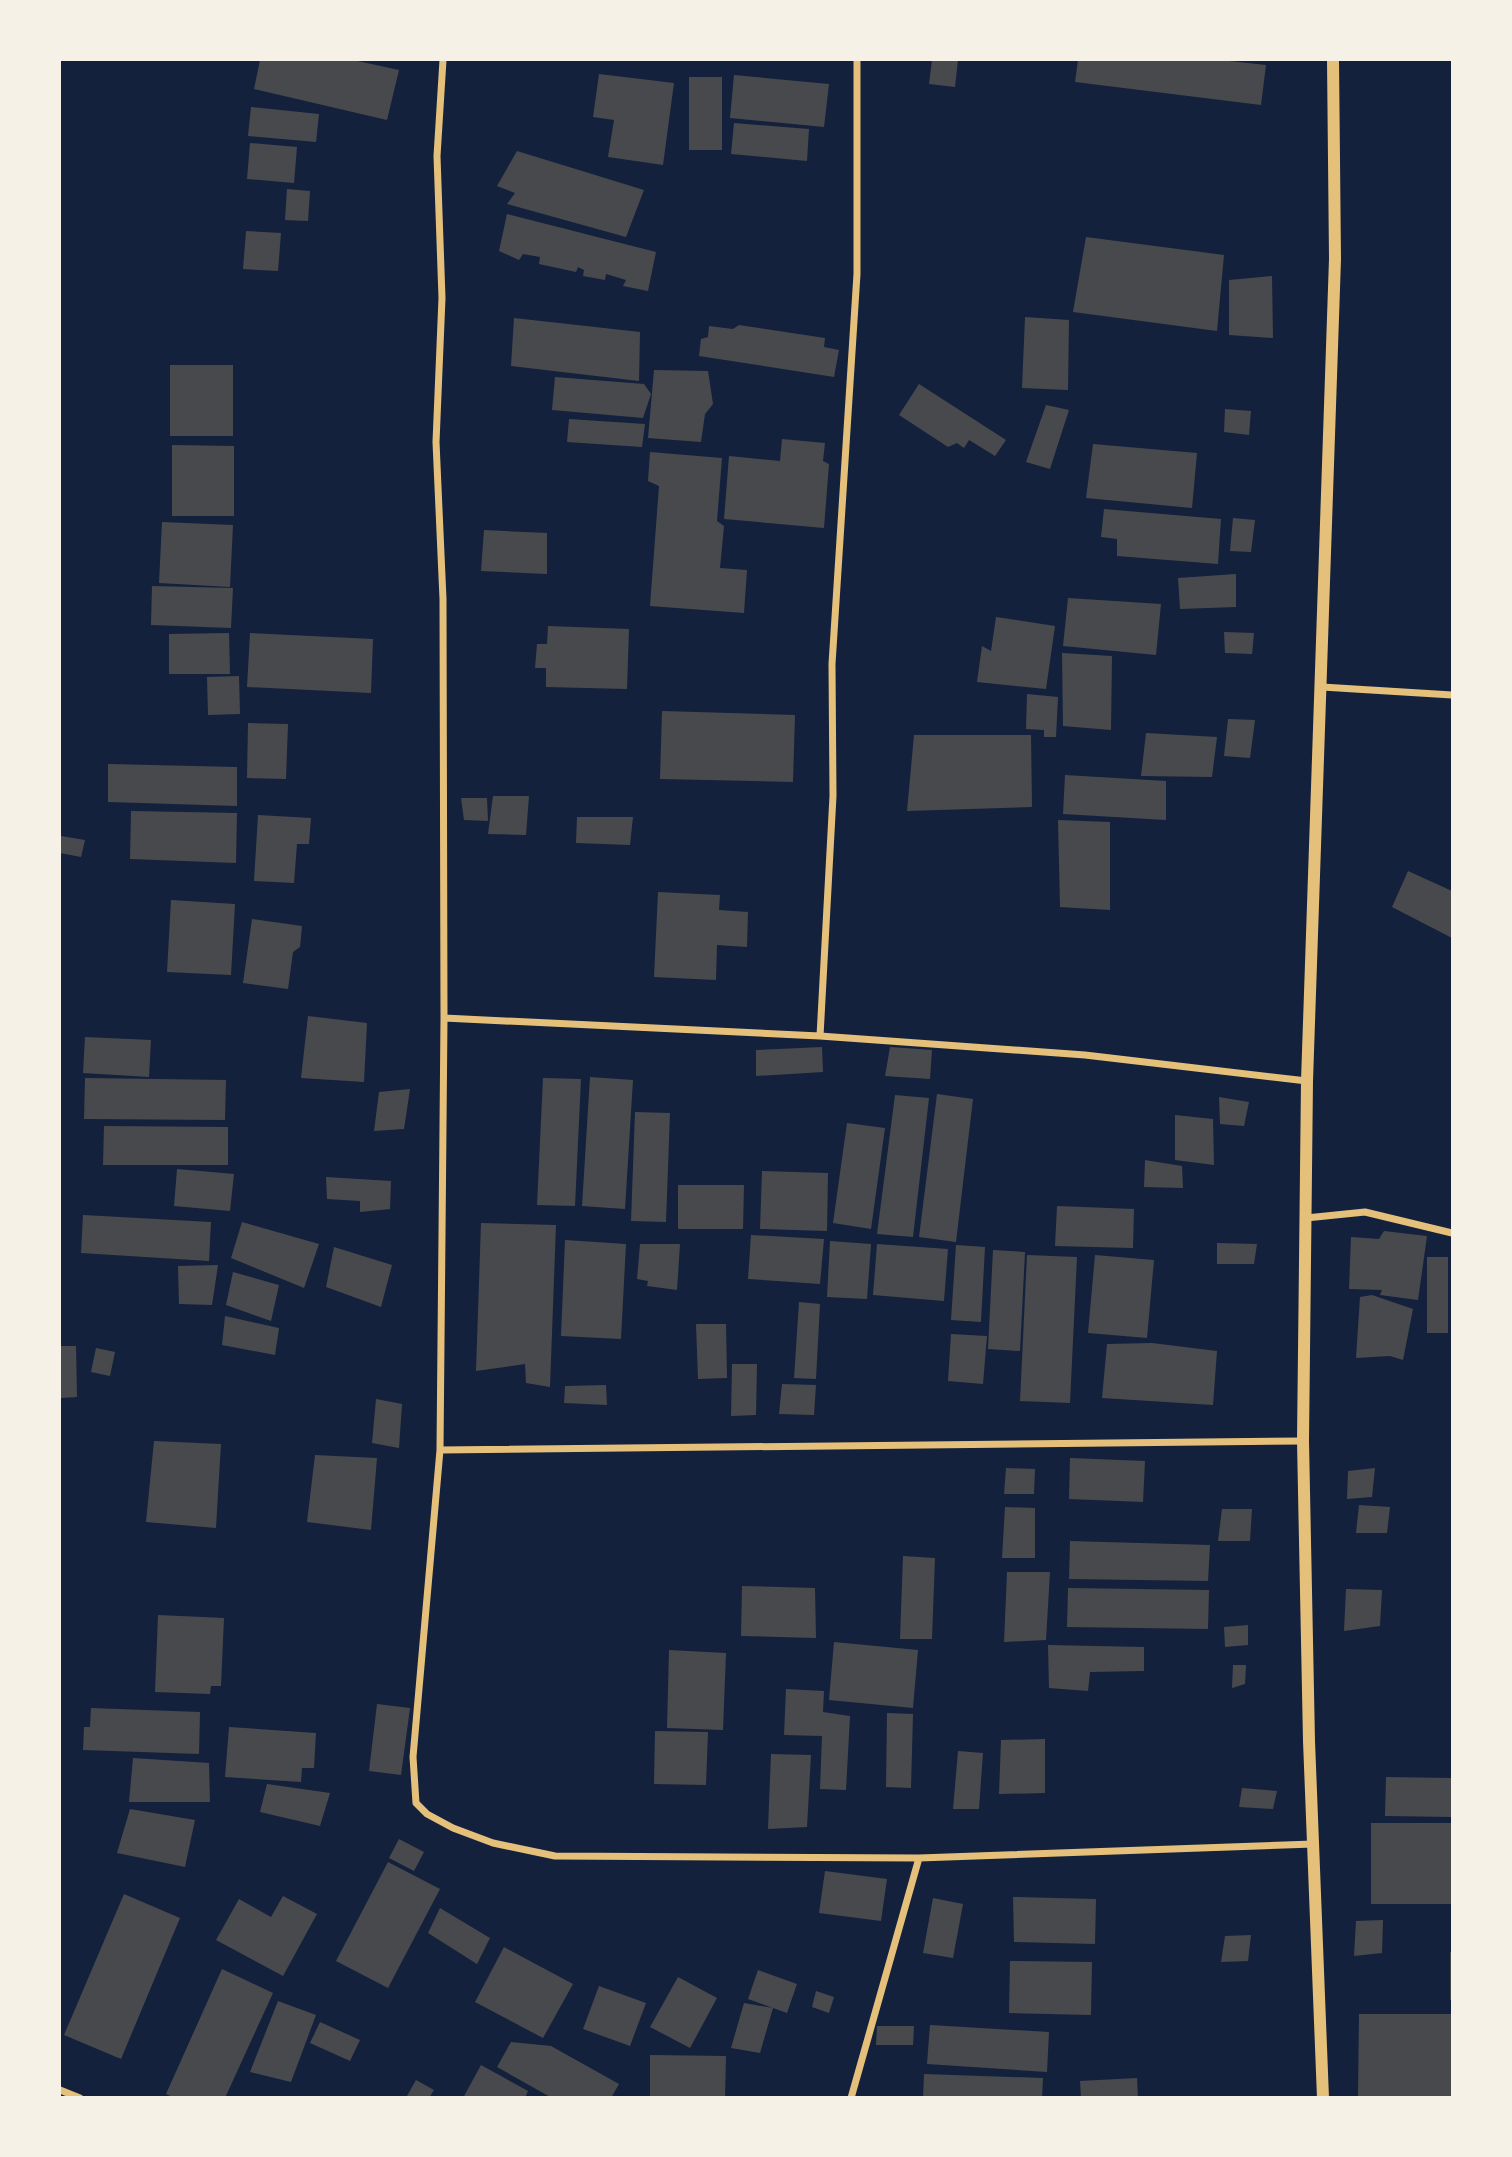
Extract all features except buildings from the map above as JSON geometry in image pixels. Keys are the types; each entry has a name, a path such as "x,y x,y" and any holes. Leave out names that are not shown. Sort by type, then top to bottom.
{"street":[{"path":"443,60 437,156 442,299 436,442 443,599 444,1018 440,1450 414,1757 413,1789 416,1803 428,1814 453,1828 493,1843 555,1856 919,1858 1313,1844"},
{"path":"820,1036 833,796 832,664 857,274 857,60"},
{"path":"1323,2098 1313,1844 1303,1441 1307,1080 1335,258 1333,60"},
{"path":"1322,687 1452,695"},
{"path":"444,1018 820,1036 1084,1055 1307,1080"},
{"path":"1306,1218 1365,1212 1452,1234"},
{"path":"440,1450 1303,1441"},
{"path":"851,2098 919,1858"},
{"path":"60,2090 80,2098"}]}
